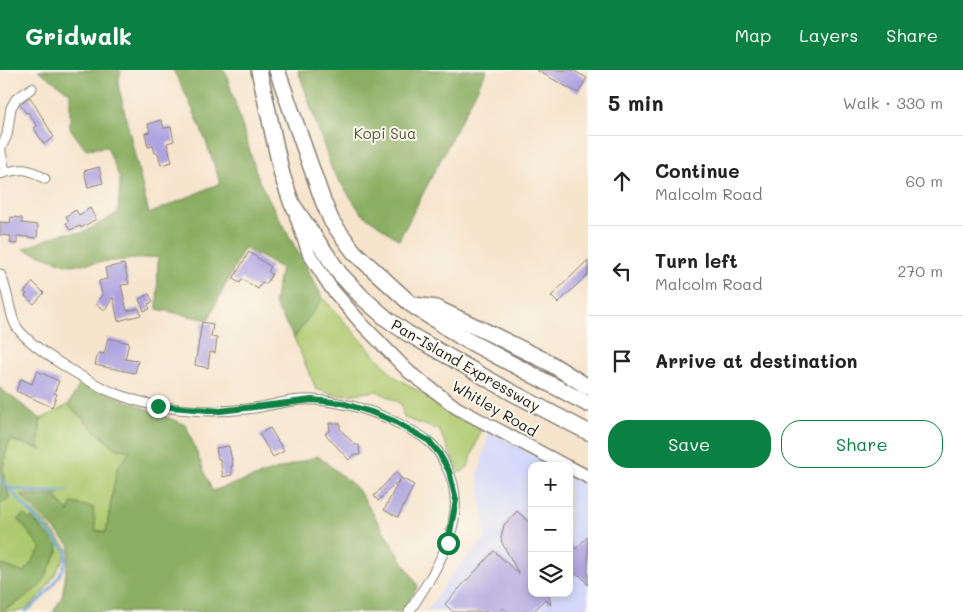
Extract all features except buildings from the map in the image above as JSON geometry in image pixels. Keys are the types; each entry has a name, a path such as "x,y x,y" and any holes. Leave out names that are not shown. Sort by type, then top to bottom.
{"highway":[{"name":"Pan-Island Expressway","path":"259,70 282,174 292,204 340,274 363,298 407,333 588,432"},
{"name":"Pan-Island Expressway","path":"277,70 323,201 332,222 354,252 412,305 451,332 588,404"},
{"path":"284,70 290,107"},
{"path":"412,305 436,308 548,362 588,387"}],"main road":[{"name":"Whitley Road","path":"292,204 309,254 331,288 362,324 409,372 457,408 559,462"},
{"name":"Whitley Road","path":"573,470 588,477"}],"street":[{"path":"32,88 16,99 11,108 7,135 0,147 3,173 28,170 45,179"},
{"path":"0,274 14,322 21,332 43,352 91,382 117,394 158,406 220,411 248,409 305,400 342,403 394,421 429,441 439,453 449,471 456,500 448,543 410,612"}],"shaded area":[{"path":"489,431 547,462 528,462 528,597 573,597 573,476 588,484 588,612 427,611 458,566 486,538 478,476"}],"green space":[{"path":"38,70 121,70 118,84 149,214 220,183 200,125 173,70 225,70 259,181 323,298 294,338 274,303 281,268 244,248 208,320 157,309 158,257 69,265 23,249 63,233 82,233 118,213 120,179 107,147 85,149 70,128 70,93"},
{"name":"Kopi Sua","path":"298,70 487,70 399,240 361,213 332,170"},
{"path":"323,298 394,376 481,430 468,467 460,473 439,430 404,418 401,404 377,391 338,396 316,389 294,338"},
{"path":"81,382 186,425 212,491 318,456 357,488 418,586 402,612 53,612 62,597 70,546 23,496 55,496 69,513 71,503 93,507 96,531 106,532 117,468 131,451 114,448 68,405"},
{"path":"0,388 41,419 38,448 11,440 5,456 3,469 10,499 0,504"},
{"path":"68,405 114,448 132,451 113,489 106,532 84,524 55,496 60,494 20,494 68,549 48,586 33,603 17,612 1,612 20,601 58,551 57,546 32,518 29,520 18,519 41,548 24,573 0,564 0,504 10,499 3,470 7,449 11,440 43,450 38,448 41,419"},
{"path":"24,514 29,520 31,518 57,545 58,551 41,585 20,601 0,612 0,564 24,573 41,548 18,519"}],"waterway":[{"path":"0,479 66,551 66,559 59,577 39,601 25,612"},
{"path":"10,488 38,492 68,491"}],"route":[{"path":"158,406 220,411 312,400 342,403 394,421 429,441 439,453 449,471 456,500 448,543"}]}
